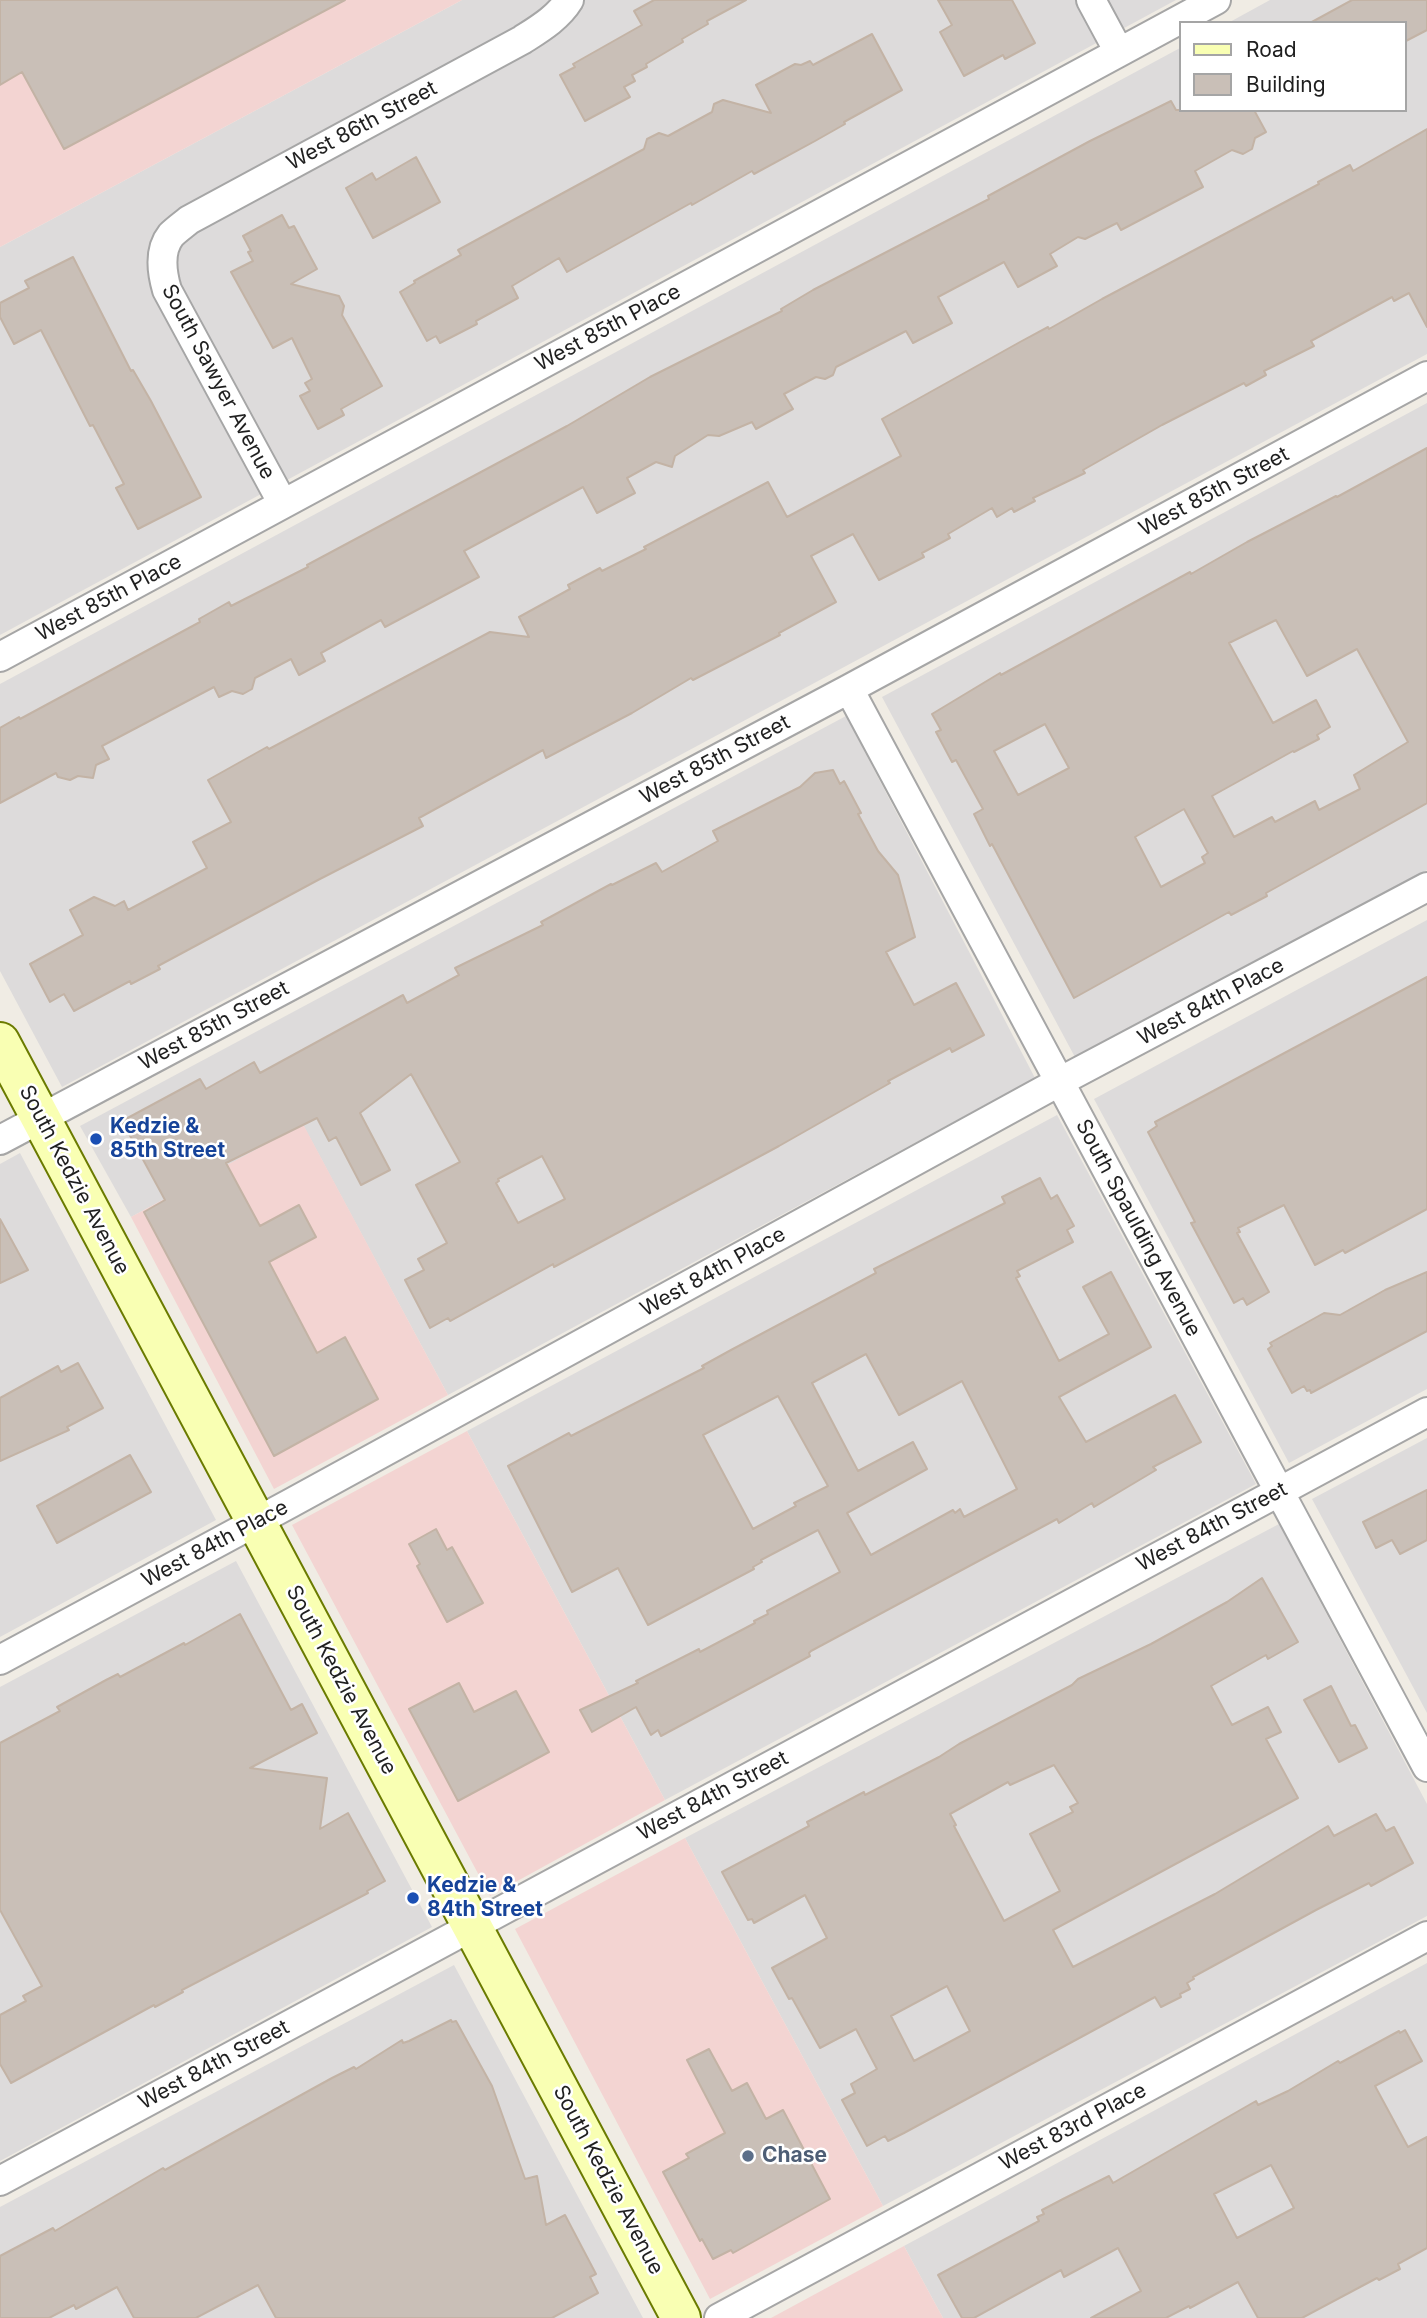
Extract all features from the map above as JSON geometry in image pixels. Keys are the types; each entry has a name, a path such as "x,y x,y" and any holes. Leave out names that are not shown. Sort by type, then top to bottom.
{"main road":[{"name":"South Kedzie Avenue","path":"0,1042 681,2318"}],"street":[{"name":"West 86th Street","path":"163,257 170,237 189,220 522,40 545,26 569,0"},
{"path":"1091,0 1119,52"},
{"name":"West 85th Place","path":"0,657 1216,0"},
{"name":"South Sawyer Avenue","path":"163,257 161,273 167,290 283,504"},
{"name":"West 85th Street","path":"0,1140 849,689 1427,376"},
{"name":"South Spaulding Avenue","path":"849,689 1427,1768"},
{"name":"West 84th Place","path":"0,1660 1059,1082 1427,887"},
{"name":"West 84th Street","path":"0,2181 1427,1412"},
{"name":"West 83rd Place","path":"719,2318 1427,1936"}],"shaded area":[{"path":"0,0 462,0 0,247"},
{"path":"462,0 1176,0 0,635 0,247"},
{"path":"1270,0 1427,0 1427,354 62,1087 0,971 0,684 1178,49 1178,112 1406,112 1406,21 1232,21"},
{"path":"1427,403 1427,870 1076,1059 882,697"},
{"path":"846,716 1035,1078 448,1395 303,1125 131,1217 80,1126"},
{"path":"1427,920 1427,1389 1289,1463 1094,1099"},
{"path":"1057,1115 1256,1484 665,1800 467,1431"},
{"path":"303,1124 448,1395 274,1489 131,1217"},
{"path":"20,1153 216,1520 0,1637 0,1164"},
{"path":"467,1431 665,1800 490,1896 292,1525"},
{"path":"1427,1438 1427,1713 1312,1499"},
{"path":"1279,1524 1427,1804 1427,1916 883,2206 685,1838"},
{"path":"236,1561 432,1927 0,2161 0,1687"},
{"path":"685,1838 883,2206 710,2299 515,1929"},
{"path":"1427,1963 1427,2318 943,2318 904,2246"},
{"path":"454,1965 643,2318 0,2318 0,2207"},
{"path":"904,2246 943,2318 771,2318"}],"building":[{"path":"0,0 345,0 64,149 22,72 0,85"},
{"path":"654,0 746,0 707,21 708,24 682,39 683,42 646,64 647,67 632,75 635,81 624,87 630,97 585,121 560,75 575,67 573,64 642,25 634,11"},
{"path":"938,0 1012,0 1035,43 1005,59 1003,55 964,76 940,32 952,25"},
{"path":"1352,0 1427,0 1427,30 1406,41 1406,21 1314,21"},
{"path":"872,34 902,90 815,141 754,174 752,171 692,205 691,203 567,272 559,258 512,286 518,298 476,321 477,324 440,343 436,336 427,341 400,292 415,283 414,281 461,255 458,250 644,149 647,139 659,133 668,136 712,112 714,104 723,100 771,113 756,85 795,64 801,65 810,61 813,65"},
{"path":"1171,101 1178,112 1255,112 1266,132 1255,138 1252,149 1243,154 1232,150 1195,171 1203,187 1121,230 1117,223 1085,239 1078,237 1050,254 1057,266 1018,287 1004,262 938,297 952,323 913,343 906,331 836,367 833,375 825,379 816,377 784,394 793,409 756,429 752,422 719,436 708,435 675,456 672,467 656,462 627,478 635,493 597,513 583,487 464,551 479,577 385,627 381,620 321,653 325,661 299,675 291,659 255,678 252,689 243,694 232,691 219,697 214,687 102,746 109,759 96,765 93,778 78,776 70,780 58,777 56,773 0,803 0,728 200,622 199,619 229,602 231,606 308,567 307,565 567,426 650,377 782,311 781,309 813,290 989,199 988,196"},
{"path":"1427,129 1427,327 1409,293 1394,301 1392,297 1311,341 1314,346 1264,371 1266,375 1246,386 1244,383 1162,425 1083,470 1085,473 1033,498 1035,501 1014,512 1012,508 997,517 992,508 948,534 950,538 922,553 924,557 879,580 853,534 811,556 836,602 779,633 780,635 693,680 691,678 632,713 546,758 543,750 419,818 423,826 158,966 160,969 131,984 130,981 74,1011 64,994 50,1002 30,964 83,935 70,910 94,897 115,906 124,901 128,910 207,868 193,842 231,822 208,780 490,632 529,637 519,617 570,589 568,585 646,549 644,547 768,482 787,517 901,456 882,419 1020,342 1319,184 1318,182 1350,165 1353,171"},
{"path":"416,157 440,202 373,238 346,188 372,173 376,180"},
{"path":"282,215 289,228 294,226 317,269 291,284 339,296 344,306 342,315 382,386 341,409 344,415 318,429 300,396 310,391 305,383 312,379 292,338 273,348 231,272 253,261 243,236"},
{"path":"73,257 131,371 133,370 151,401 201,497 138,529 116,488 124,484 93,425 90,426 41,330 14,344 0,317 0,303 29,288 25,281"},
{"path":"1427,448 1427,803 1266,893 1267,896 1231,915 1229,912 1074,998 974,814 983,809 956,760 952,762 936,732 941,730 932,714 1000,673 1001,675 1190,572 1191,574 1247,542","holes":["1276,620 1307,676 1357,649 1408,742 1354,775 1360,789 1319,810 1315,801 1275,822 1272,817 1234,837 1212,796 1319,739 1317,735 1330,727 1316,700 1273,723 1229,643","1045,724 1069,768 1018,795 994,751","1184,809 1208,853 1202,857 1205,863 1161,887 1135,837"]},
{"path":"833,770 840,784 844,781 878,851 898,875 915,937 886,952 914,1005 956,983 984,1035 952,1052 950,1048 888,1081 890,1083 779,1146 554,1267 553,1264 450,1321 448,1318 430,1328 405,1280 424,1270 418,1259 447,1243 416,1185 460,1162 411,1074 360,1113 390,1170 361,1185 336,1137 329,1141 317,1118 226,1163 260,1226 299,1205 316,1237 269,1262 317,1353 345,1337 378,1399 274,1456 144,1212 165,1200 122,1121 200,1079 206,1089 254,1062 260,1073 403,995 407,1003 459,975 455,968 543,925 541,922 611,884 656,863 662,872 718,841 713,831 800,787 815,773","holes":["542,1156 565,1199 518,1223 496,1183 498,1179"]},
{"path":"1427,977 1427,1209 1345,1253 1343,1250 1315,1265 1284,1205 1238,1228 1240,1232 1237,1233 1269,1292 1247,1305 1243,1298 1234,1303 1191,1223 1195,1222 1148,1132 1157,1126 1155,1122"},
{"path":"1040,1178 1051,1199 1057,1195 1074,1226 1067,1230 1073,1242 1017,1271 1020,1276 1016,1278 1059,1361 1109,1334 1083,1287 1111,1272 1151,1347 1059,1397 1086,1442 1175,1395 1201,1442 1153,1467 1156,1470 1094,1507 1092,1503 1059,1523 1057,1519 811,1651 810,1656 661,1736 658,1730 651,1735 636,1707 592,1732 580,1710 755,1623 754,1621 768,1614 767,1611 840,1572 818,1530 761,1560 754,1569 648,1625 618,1568 572,1592 508,1466 569,1433 571,1436 704,1368 702,1366 876,1273 874,1269 1005,1203 1002,1197","holes":["866,1354 899,1415 962,1381 1017,1489 964,1517 960,1509 955,1513 953,1510 871,1555 847,1513 927,1469 913,1442 858,1471 812,1383","778,1396 828,1486 794,1503 796,1506 753,1529 703,1435"]},
{"path":"0,1219 28,1270 0,1283"},
{"path":"1427,1272 1427,1331 1311,1393 1304,1386 1292,1393 1268,1349 1272,1346 1270,1343 1324,1313 1340,1315 1385,1290"},
{"path":"78,1363 103,1408 67,1427 69,1430 0,1461 0,1398 58,1366 61,1372"},
{"path":"130,1455 151,1492 57,1543 37,1506"},
{"path":"1427,1490 1427,1540 1400,1554 1392,1540 1376,1548 1363,1522"},
{"path":"436,1529 447,1550 452,1547 483,1603 447,1622 417,1566 420,1564 409,1544"},
{"path":"1262,1578 1298,1642 1268,1659 1266,1655 1211,1686 1232,1725 1268,1707 1281,1732 1266,1739 1298,1798 1053,1930 1073,1967 1215,1894 1328,1826 1334,1836 1376,1814 1386,1831 1394,1827 1413,1863 1371,1886 1369,1883 1316,1910 1193,1977 1194,1979 1187,1983 1190,1989 1180,1994 1181,1997 1161,2007 1155,1997 904,2133 888,2141 885,2136 867,2146 842,2100 855,2093 851,2084 877,2069 856,2029 820,2048 772,1968 827,1938 805,1895 754,1923 752,1919 748,1920 722,1872 809,1826 807,1822 939,1757 1072,1685 1078,1679 1151,1644 1227,1602","holes":["1054,1765 1078,1803 1070,1807 1073,1812 1030,1834 1060,1891 1004,1921 950,1814 1008,1782 1010,1785","947,1986 970,2031 914,2061 891,2016"]},
{"path":"240,1614 291,1710 302,1704 317,1733 250,1768 327,1778 320,1829 348,1813 385,1881 367,1891 368,1893 11,2083 0,2064 0,2015 26,2001 23,1996 42,1986 0,1910 0,1743 60,1711 57,1707 106,1680 118,1674 120,1677 184,1643 185,1645"},
{"path":"459,1683 474,1712 516,1691 549,1752 458,1801 409,1709"},
{"path":"1331,1686 1351,1726 1355,1725 1367,1748 1339,1762 1304,1700"},
{"path":"451,2020 456,2021 492,2086 525,2179 537,2176 546,2225 565,2215 596,2274 590,2277 598,2293 552,2318 276,2318 258,2285 196,2318 134,2318 117,2287 76,2309 74,2305 49,2318 0,2318 0,2256 53,2228 55,2231 163,2168 165,2170 332,2078 354,2067 356,2069 402,2040 403,2043 409,2041"},
{"path":"1405,2030 1422,2061 1375,2086 1408,2147 1427,2137 1427,2248 1398,2264 1400,2269 1379,2280 1377,2278 1302,2318 1258,2318 1238,2282 1166,2318 1091,2318 1141,2291 1118,2248 1064,2277 1061,2270 974,2318 962,2318 938,2275 1039,2221 1037,2217 1044,2214 1042,2210 1109,2176 1113,2183 1256,2101 1258,2105 1288,2091 1338,2061 1340,2063 1399,2031 1400,2033","holes":["1271,2165 1294,2208 1237,2238 1214,2194"]},
{"name":"Chase","path":"709,2049 732,2091 747,2083 766,2119 783,2110 830,2199 733,2253 731,2250 713,2259 702,2239 700,2241 663,2172 689,2158 686,2154 725,2133 687,2060"}],"place":[{"name":"Kedzie & 85th Street","path":"96,1139"},
{"name":"Kedzie & 84th Street","path":"413,1898"},
{"name":"Chase","path":"748,2156"}]}
